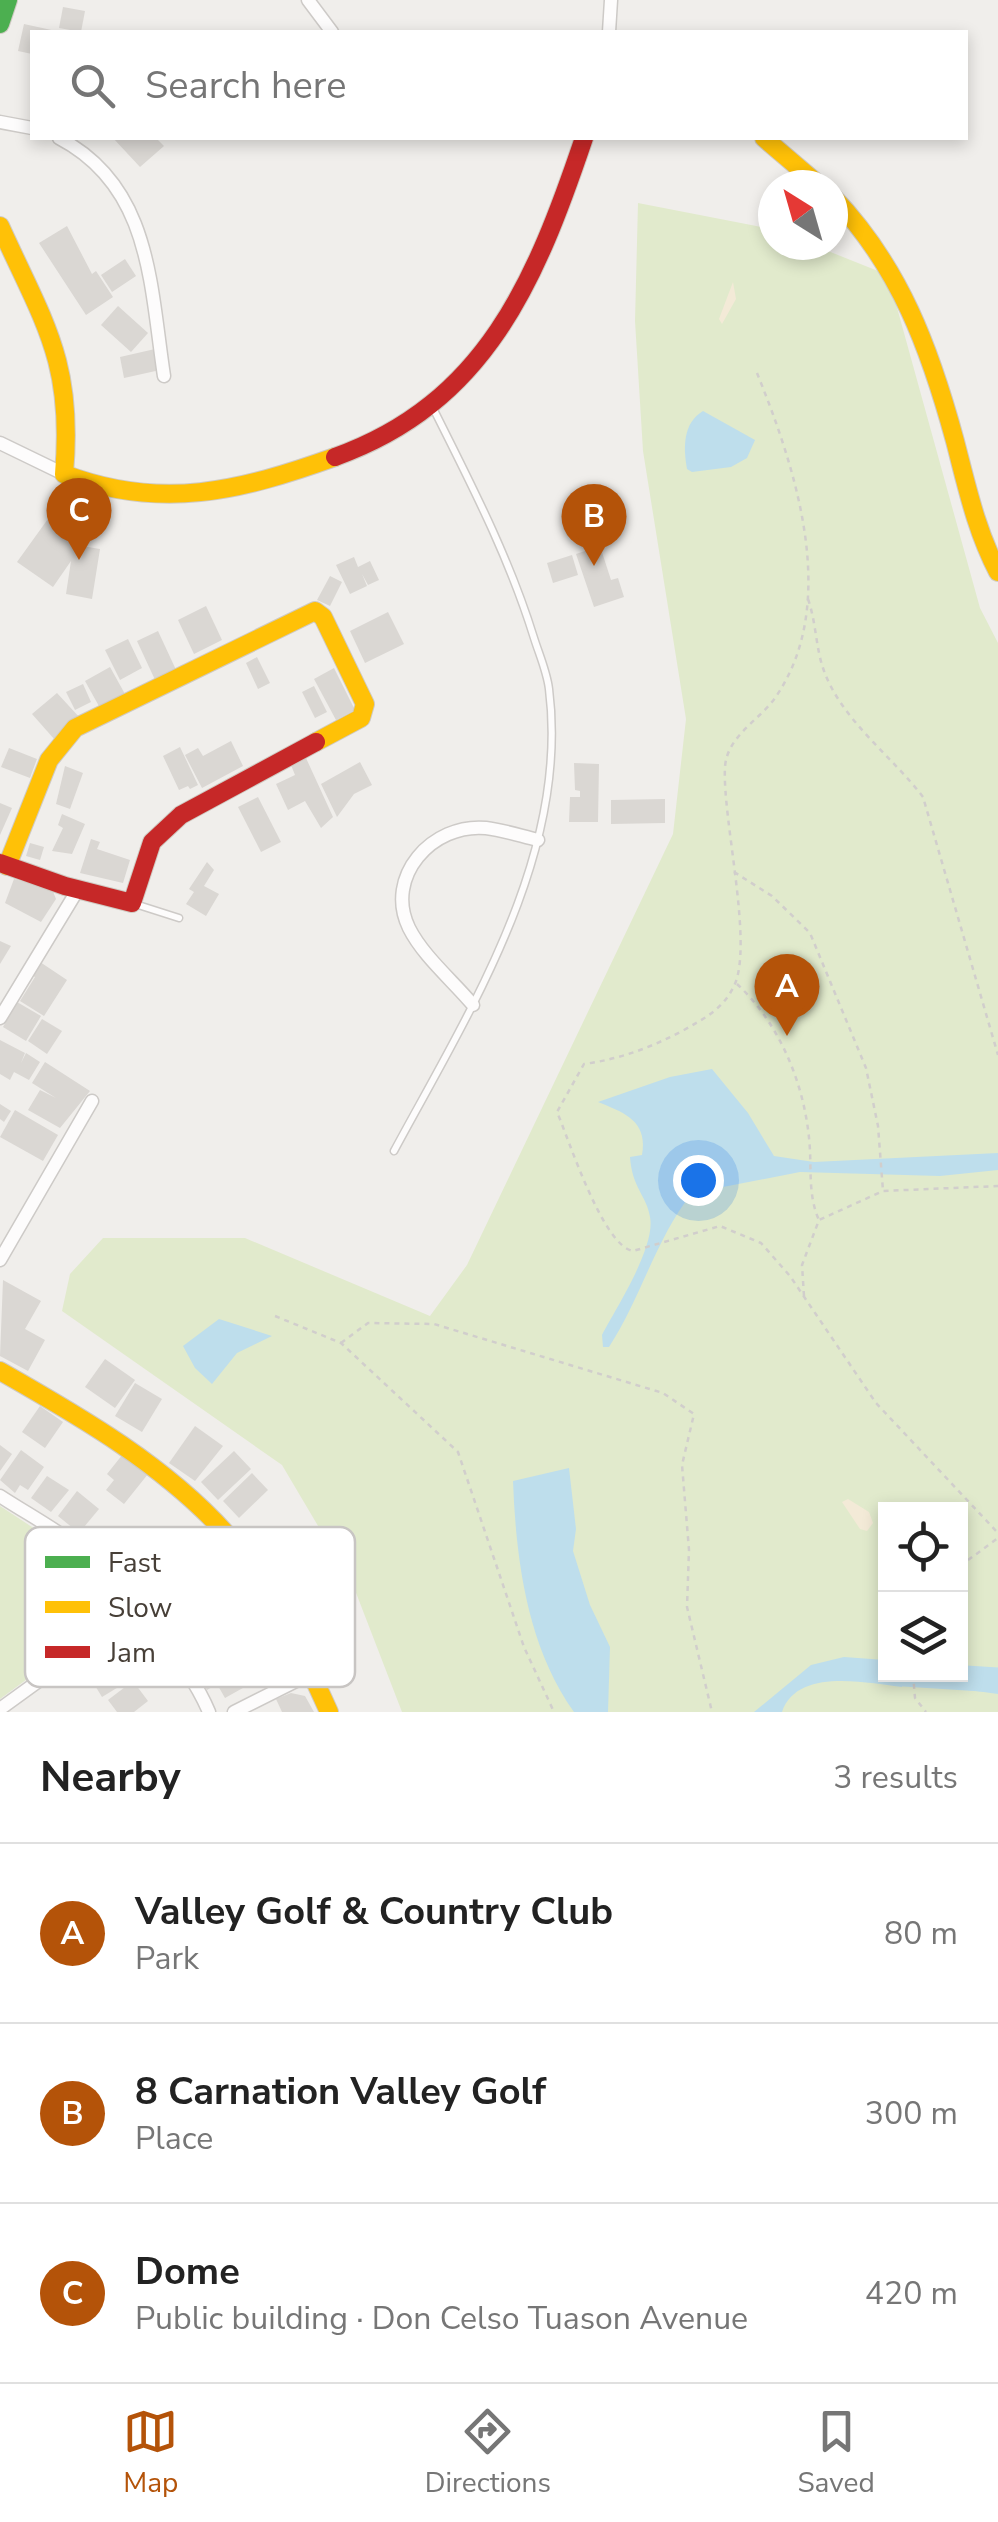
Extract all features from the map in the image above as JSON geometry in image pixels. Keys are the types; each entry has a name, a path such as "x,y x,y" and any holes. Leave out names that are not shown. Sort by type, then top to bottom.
{"street":[{"path":"0,24 8,0"},
{"path":"308,0 330,30"},
{"path":"609,30 611,0"},
{"path":"0,122 30,128"},
{"path":"62,140 94,158 125,200 148,270 164,376"},
{"path":"0,443 64,474 125,496 198,496 322,462 400,429 432,407 499,328 530,269 583,140"},
{"path":"766,140 801,170"},
{"path":"848,212 875,240 900,280 980,538 998,572"},
{"path":"0,226 57,344 66,376 69,422 64,474"},
{"path":"315,611 353,676 364,704 361,718 173,821 152,842 132,903 76,891 4,864 49,760 74,728 315,611"},
{"path":"473,1005 410,932 403,912 403,883 416,855 442,836 482,827 538,840"},
{"path":"0,1018 76,891"},
{"path":"0,1260 92,1101"},
{"path":"0,1371 166,1479 201,1507 217,1527"},
{"path":"0,1496 48,1527"},
{"path":"0,1709 31,1687"},
{"path":"195,1687 210,1712"},
{"path":"234,1712 284,1687"},
{"path":"318,1687 330,1712"}],"lane":[{"path":"394,1151 473,1005 538,840 550,774 549,688 512,568 432,407"},
{"path":"132,903 179,918"}],"path":[{"path":"757,374 781,433 795,488 804,532 807,595 797,650 777,695 737,738 724,765 739,939 736,983 715,1013 627,1056 584,1064 557,1112 609,1231 626,1250 720,1226 745,1233 778,1262 876,1403 998,1536 968,1560"},
{"path":"807,595 819,631 822,667 868,737 898,765 923,797 998,1054"},
{"path":"732,870 772,896 810,933 866,1068 883,1191"},
{"path":"736,983 756,1001 791,1064 804,1100 810,1184 819,1220 804,1254 804,1297"},
{"path":"819,1220 883,1191 998,1186"},
{"path":"275,1316 341,1343 458,1452 524,1646 554,1712"},
{"path":"341,1343 368,1323 434,1324 663,1393 694,1414 682,1465 688,1550 687,1608 712,1712"},
{"path":"914,1682 915,1698 926,1712"}],"green space":[{"path":"638,203 758,226 758,260 848,259 888,275 980,608 998,643 998,1712 402,1712 355,1590 355,1527 319,1527 282,1465 62,1311 70,1274 103,1238 245,1238 430,1316 467,1265 673,834 686,719 643,451 635,321"},
{"path":"0,1506 32,1527 25,1527 25,1681 0,1699"}],"sand":[{"path":"733,282 736,299 722,324 719,319"},
{"path":"848,1499 869,1512 873,1523 867,1531 860,1529 842,1502"}],"water":[{"path":"703,411 755,440 747,458 731,467 692,472 687,469 686,436"},
{"path":"712,1069 748,1113 774,1156 814,1162 998,1153 998,1170 940,1176 800,1172 692,1193 668,1229 620,1328 609,1347 603,1347 602,1335 647,1244 650,1217 630,1157 642,1155 638,1126 598,1102 670,1077"},
{"path":"219,1319 272,1336 237,1353 212,1384 195,1368 183,1346"},
{"path":"569,1468 576,1529 573,1551 590,1605 610,1647 608,1712 574,1712 545,1659 521,1571 513,1481"},
{"path":"844,1657 878,1659 878,1682 902,1682 902,1687 853,1681 817,1683 790,1698 782,1712 754,1712 811,1665"},
{"path":"968,1669 998,1669 998,1694 926,1684 968,1682"}],"building":[{"path":"63,7 85,11 81,30 59,28"},
{"path":"24,24 51,30 30,30 30,54 18,51"},
{"path":"115,140 158,140 164,146 140,167"},
{"path":"67,226 92,274 96,271 113,297 86,315 39,243"},
{"path":"125,259 136,276 112,292 101,275"},
{"path":"118,306 148,333 131,352 101,325"},
{"path":"155,349 160,370 124,378 120,357"},
{"path":"58,505 79,520 75,526 89,536 82,546 100,549 92,599 66,594 71,561 53,587 17,562"},
{"path":"600,546 611,580 618,578 624,597 594,607 576,554"},
{"path":"572,555 578,575 553,583 547,563"},
{"path":"354,557 358,567 370,561 379,580 368,585 362,574 367,586 350,594 336,565"},
{"path":"330,576 342,582 330,606 317,600"},
{"path":"206,606 222,640 194,654 178,620"},
{"path":"388,612 404,644 365,663 350,631"},
{"path":"158,631 177,672 156,682 137,641"},
{"path":"128,639 142,668 120,680 105,650"},
{"path":"257,657 270,683 258,689 246,663"},
{"path":"110,667 125,694 100,708 85,681"},
{"path":"334,668 355,710 336,720 314,679"},
{"path":"83,684 91,702 75,710 66,692"},
{"path":"314,686 327,712 315,718 302,692"},
{"path":"57,693 80,718 55,740 32,714"},
{"path":"231,741 243,766 202,788 185,755 198,748 203,756"},
{"path":"180,747 198,785 190,789 188,786 179,790 163,756"},
{"path":"9,748 37,759 30,778 1,767"},
{"path":"306,758 333,817 321,828 305,801 288,810 276,784 295,775 291,765"},
{"path":"360,762 372,785 354,794 337,817 321,784"},
{"path":"574,763 599,764 598,822 569,822 570,797 580,797 580,791 575,790"},
{"path":"65,766 83,773 70,809 56,804"},
{"path":"258,797 281,842 261,852 238,807"},
{"path":"665,799 665,823 611,824 611,800"},
{"path":"0,803 12,808 0,835"},
{"path":"62,814 85,824 72,854 52,851 63,828 58,825"},
{"path":"91,839 100,842 97,849 130,860 123,883 80,873"},
{"path":"30,843 44,847 40,860 26,856"},
{"path":"207,862 214,870 204,886 219,894 206,916 186,904 194,892 189,889"},
{"path":"14,879 52,889 56,899 41,922 5,903"},
{"path":"0,941 11,946 0,964"},
{"path":"37,960 67,980 44,1016 20,1001 35,977 28,973"},
{"path":"17,1002 41,1016 26,1041 3,1027"},
{"path":"42,1019 62,1031 47,1054 28,1041"},
{"path":"0,1040 25,1053 21,1063 26,1053 40,1062 29,1080 14,1072 10,1080 0,1074"},
{"path":"45,1062 90,1091 60,1128 28,1110 40,1090 56,1098 32,1083"},
{"path":"0,1104 11,1111 4,1122 0,1119"},
{"path":"15,1110 58,1135 43,1161 0,1137"},
{"path":"3,1280 41,1301 25,1329 45,1340 28,1371 0,1356"},
{"path":"105,1359 135,1380 115,1408 85,1387"},
{"path":"135,1383 162,1399 142,1432 115,1416"},
{"path":"40,1406 63,1422 45,1448 22,1432"},
{"path":"195,1426 223,1446 195,1481 169,1463"},
{"path":"0,1445 12,1454 0,1471"},
{"path":"21,1450 44,1467 28,1490 20,1485 15,1493 0,1480"},
{"path":"234,1451 251,1469 218,1500 201,1482"},
{"path":"123,1454 148,1474 124,1504 106,1490 114,1480 107,1474"},
{"path":"252,1473 268,1490 239,1518 223,1501"},
{"path":"47,1476 69,1490 51,1512 31,1498"},
{"path":"77,1491 99,1509 84,1527 72,1527 58,1516"},
{"path":"96,1687 118,1687 102,1697"},
{"path":"125,1687 138,1687 148,1701 134,1712 117,1712 108,1700"},
{"path":"219,1687 245,1687 225,1698"},
{"path":"291,1693 305,1696 314,1712 282,1712 276,1699"}],"waterway":[{"path":"968,1678 998,1680"}],"traffic: fast":[{"path":"0,24 8,0"}],"traffic: slow":[{"path":"766,140 801,170"},
{"path":"848,215 877,252 910,311 935,374 978,524 998,572"},
{"path":"0,226 42,318 60,372 66,435 64,474 134,492 200,492 266,479 335,457"},
{"path":"7,866 49,760 75,728 315,611 323,617 365,704 361,718 316,742"},
{"path":"0,1371 122,1445 179,1488 220,1527"},
{"path":"317,1687 329,1712"}],"traffic: jam":[{"path":"335,457 387,434 431,404 467,370 524,287 583,140"},
{"path":"0,863 65,886 132,903 152,842 181,815 316,742"}],"place":[{"name":"Dome","path":"79,560"},
{"name":"8 Carnation Valley Golf","path":"594,566"},
{"name":"Valley Golf & Country Club","path":"787,1036"}]}
